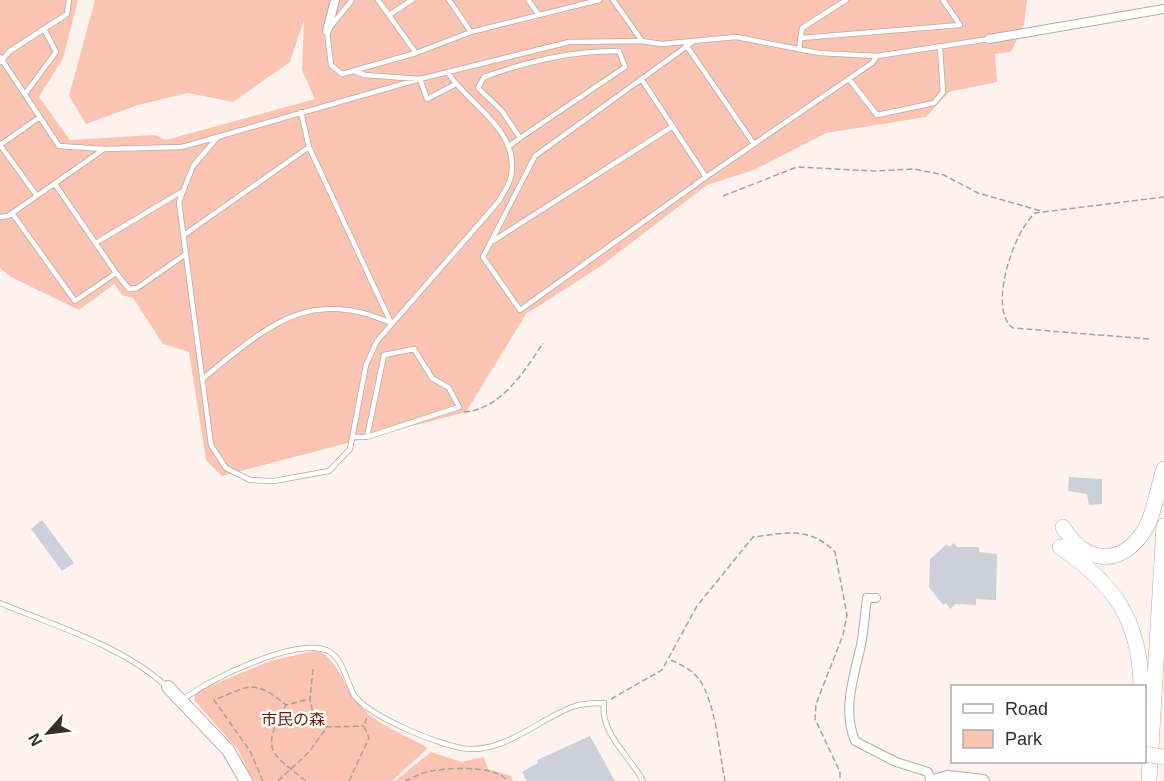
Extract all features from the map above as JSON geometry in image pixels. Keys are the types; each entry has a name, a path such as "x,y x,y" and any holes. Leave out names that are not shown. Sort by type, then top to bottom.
{"highway":[{"path":"1063,527 1072,542 1084,553 1097,557 1113,556 1125,550 1144,531 1164,469"},
{"path":"1149,781 1164,526"},
{"path":"1060,547 1096,574 1125,611 1137,646 1141,685"},
{"path":"1146,744 1164,747"},
{"path":"1146,754 1164,757"},
{"path":"1142,763 1143,781"}],"street":[{"path":"327,31 335,0"},
{"path":"990,39 1161,10"},
{"path":"876,598 867,598 861,645 850,682 849,726 855,741 896,762 928,772 932,781 948,777 983,781"},
{"path":"168,687 183,700 228,750 246,781"}],"lane":[{"path":"69,0 67,14 10,51 1,60 59,146 104,149 182,147 420,79 569,42 642,41 685,44 736,37 799,49 877,56 990,39"},
{"path":"352,0 327,31 331,65 342,74 416,53 471,32 599,0"},
{"path":"378,0 416,53"},
{"path":"389,15 412,0"},
{"path":"449,0 471,32"},
{"path":"528,0 539,15"},
{"path":"613,0 642,41"},
{"path":"799,49 802,28 846,0"},
{"path":"801,38 960,25 943,0"},
{"path":"25,94 56,52 44,29"},
{"path":"685,44 642,80 535,156 483,257 520,310 706,177 872,63 877,56"},
{"path":"685,44 754,144"},
{"path":"849,79 877,115 934,103 943,92 940,48"},
{"path":"508,147 625,67 619,51 578,51 517,65 484,77 477,88 502,111 520,138"},
{"path":"355,71 365,75 420,79"},
{"path":"218,138 193,166 179,202 211,445 226,468 250,480 274,481 329,471 350,449 366,365 377,341 390,323 500,201 511,177 512,163 508,147 490,117 456,84 448,73"},
{"path":"420,79 427,99 456,84"},
{"path":"642,80 706,177"},
{"path":"301,112 309,147 390,323"},
{"path":"37,196 0,145 40,117"},
{"path":"491,242 673,126"},
{"path":"184,235 309,147"},
{"path":"0,217 12,213 104,149"},
{"path":"55,184 129,289 137,288 186,254"},
{"path":"99,241 181,192"},
{"path":"12,213 75,301 116,273"},
{"path":"202,379 257,335 280,321 336,307 373,315 390,323"},
{"path":"353,437 367,437 459,407 449,388 432,378 414,349 384,355 367,437"},
{"path":"0,603 105,647 154,675 168,687"},
{"path":"183,700 195,689 270,656 315,646 330,652 337,659 355,696 369,711 453,746 470,749 500,744 572,707 604,703 603,713 621,754 634,764 643,781"}],"path":[{"path":"723,196 797,166 874,171 914,169 944,175 978,193 1042,212"},
{"path":"1149,339 1013,328 1006,323 1000,300 1012,252 1026,221 1042,212 1164,197"},
{"path":"459,407 465,412 493,404 530,365 543,343"},
{"path":"604,703 650,679 670,660 697,606 753,537 801,531 828,544 835,552 847,615 843,636 816,704 815,719 840,772 840,781"},
{"path":"670,660 686,666 698,678 709,699 725,781"},
{"path":"313,669 310,699 315,724 327,727 364,726"},
{"path":"263,781 250,751 214,700 251,685 267,689 286,705"},
{"path":"306,781 275,756 271,749 272,730 286,705 310,699"},
{"path":"349,781 369,738 364,726 369,711"},
{"path":"278,781 309,752 327,727"},
{"path":"405,781 426,772 455,767 492,773 505,777 508,781"},
{"path":"351,776 353,781"}],"green space":[{"path":"0,0 78,0 63,58 39,97 70,140 155,135 166,140 315,99 302,70 304,20 290,62 233,102 188,93 138,105 86,124 69,96 95,0 1027,0 1024,25 1011,52 995,54 997,82 949,92 926,117 826,133 754,170 707,185 601,266 526,314 466,412 222,476 206,460 189,352 163,344 133,298 122,295 114,284 79,310 11,277 0,268"},
{"name":"市民の森","path":"318,650 332,662 363,709 386,726 428,748 392,781 253,781 238,750 194,700 196,692 270,661"},
{"path":"431,752 462,762 484,757 488,769 511,776 513,781 395,781"}],"building":[{"path":"1069,477 1102,479 1102,504 1089,505 1087,494 1068,491"},
{"path":"42,520 74,563 62,571 31,529"},
{"path":"954,543 957,547 979,547 979,552 997,554 996,600 976,599 976,605 956,604 950,609 946,603 943,605 929,587 930,559 947,544 949,547"},
{"path":"590,736 615,781 527,781 522,772 538,763 537,760"}]}
